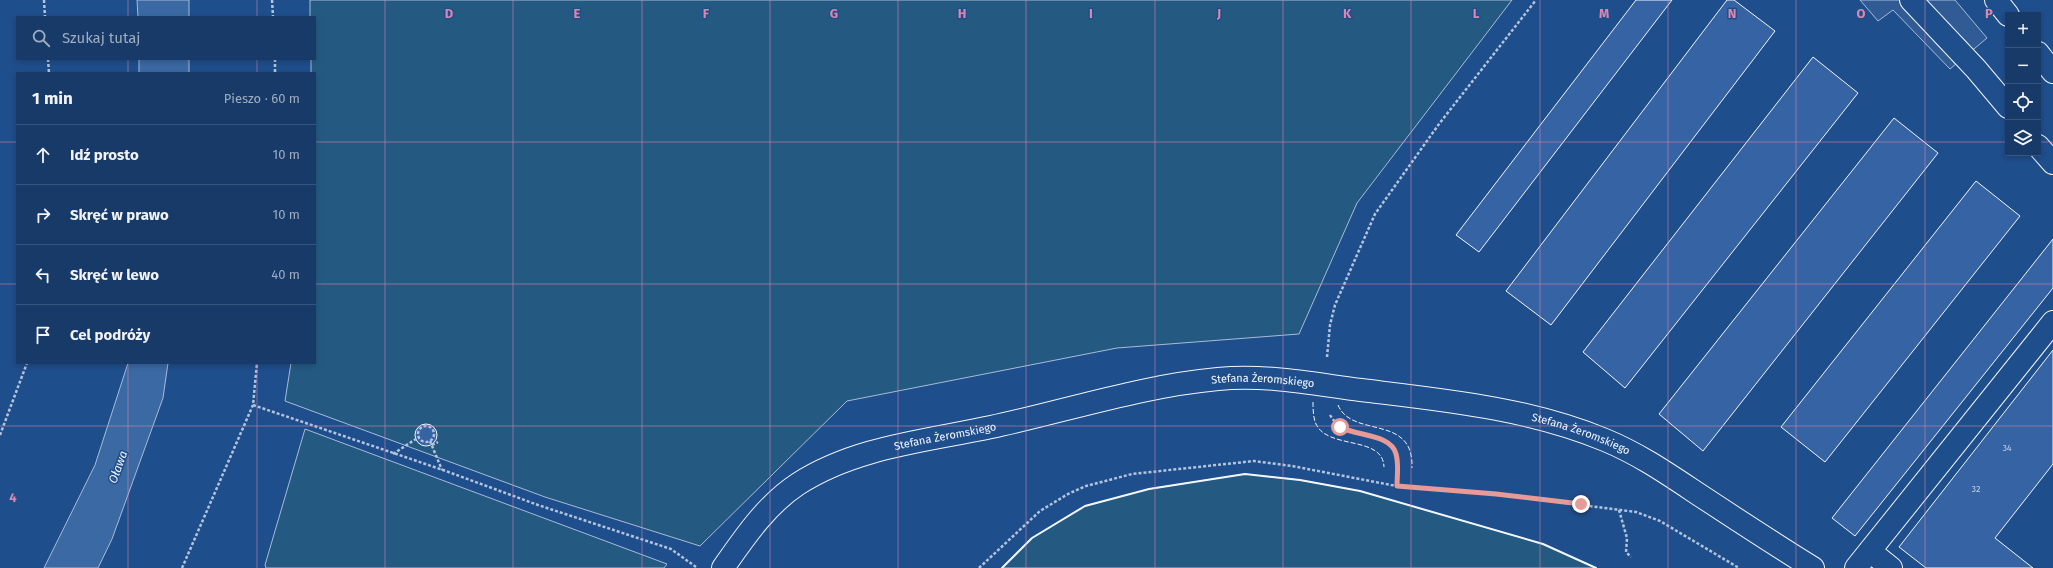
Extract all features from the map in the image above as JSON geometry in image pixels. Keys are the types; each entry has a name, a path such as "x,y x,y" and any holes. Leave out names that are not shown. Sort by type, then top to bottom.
{"street":[{"path":"1911,0 1976,69 2005,103"},
{"path":"1996,0 2006,12"},
{"path":"2041,57 2053,72"},
{"path":"2041,149 2053,163"},
{"path":"1856,568 2053,322"},
{"name":"Stefana Żeromskiego","path":"723,568 756,523 771,507 796,486 825,469 863,454 1035,418 1149,390 1220,379 1248,378 1289,381 1443,400 1528,415 1604,440 1645,459 1813,568"},
{"path":"1870,551 1890,568"}],"path":[{"path":"44,0 46,16"},
{"path":"272,0 273,16"},
{"path":"1326,362 1330,325 1335,305 1375,214 1440,124 1536,0"},
{"path":"48,60 49,72"},
{"path":"275,60 275,72"},
{"path":"0,435 27,364"},
{"path":"182,568 252,405 257,364"},
{"path":"252,405 443,470 538,505 671,549 698,568"},
{"path":"1328,410 1334,422 1350,432 1386,440 1393,446 1397,455 1397,486"},
{"path":"419,437 419,432 422,428 429,427 434,435 430,441"},
{"path":"393,454 419,437"},
{"path":"419,437 422,441 430,441"},
{"path":"430,441 443,470"},
{"path":"432,445 438,442"},
{"path":"979,568 1040,511 1053,502 1086,486 1132,474 1254,461 1292,466 1397,486 1496,494 1636,512 1660,520 1739,568"},
{"path":"1619,510 1627,538 1626,552 1631,556"}],"shaded area":[{"path":"310,0 1512,0 1357,203 1299,334 1117,348 847,401 700,546 545,497 285,401 291,364 316,364 316,72 311,72 311,60 316,60 316,16 310,16"},
{"path":"1860,0 1955,0 1987,38 1950,69 1893,10 1878,21"},
{"path":"305,429 667,564 664,568 266,568 265,565"},
{"path":"1245,474 1300,480 1360,491 1543,544 1596,568 1002,568 1032,538 1085,506 1149,489"}],"water":[{"path":"137,0 189,0 189,16 138,16"},
{"path":"139,60 189,60 189,72 139,72"},
{"name":"Oława","path":"128,364 168,364 163,398 112,539 98,568 44,568 95,465"}],"building":[{"path":"1636,0 1672,0 1479,252 1456,235"},
{"path":"1727,0 1734,0 1775,31 1551,325 1506,291"},
{"path":"1813,57 1858,93 1625,388 1583,352"},
{"path":"1894,118 1938,153 1703,451 1659,414"},
{"path":"1976,181 2020,216 1825,462 1781,427"},
{"path":"2053,239 2053,288 1855,536 1832,518"},
{"path":"2053,350 2053,464 1995,538 2033,568 1926,568 1899,547"},
{"path":"426,424 434,427 437,435 434,443 426,446 418,443 415,435 418,427"}],"fence":[{"path":"1313,402 1315,421 1322,432 1343,441 1375,450 1381,457 1384,467"},
{"path":"1338,405 1345,415 1356,421 1393,433 1403,440 1410,451 1412,468"}],"wall":[{"path":"1002,568 1032,538 1085,506 1149,489 1245,474 1300,480 1360,491 1543,544 1596,568"}],"route":[{"path":"1340,427 1350,432 1386,440 1393,446 1397,455 1397,486 1537,498 1581,504"}]}
